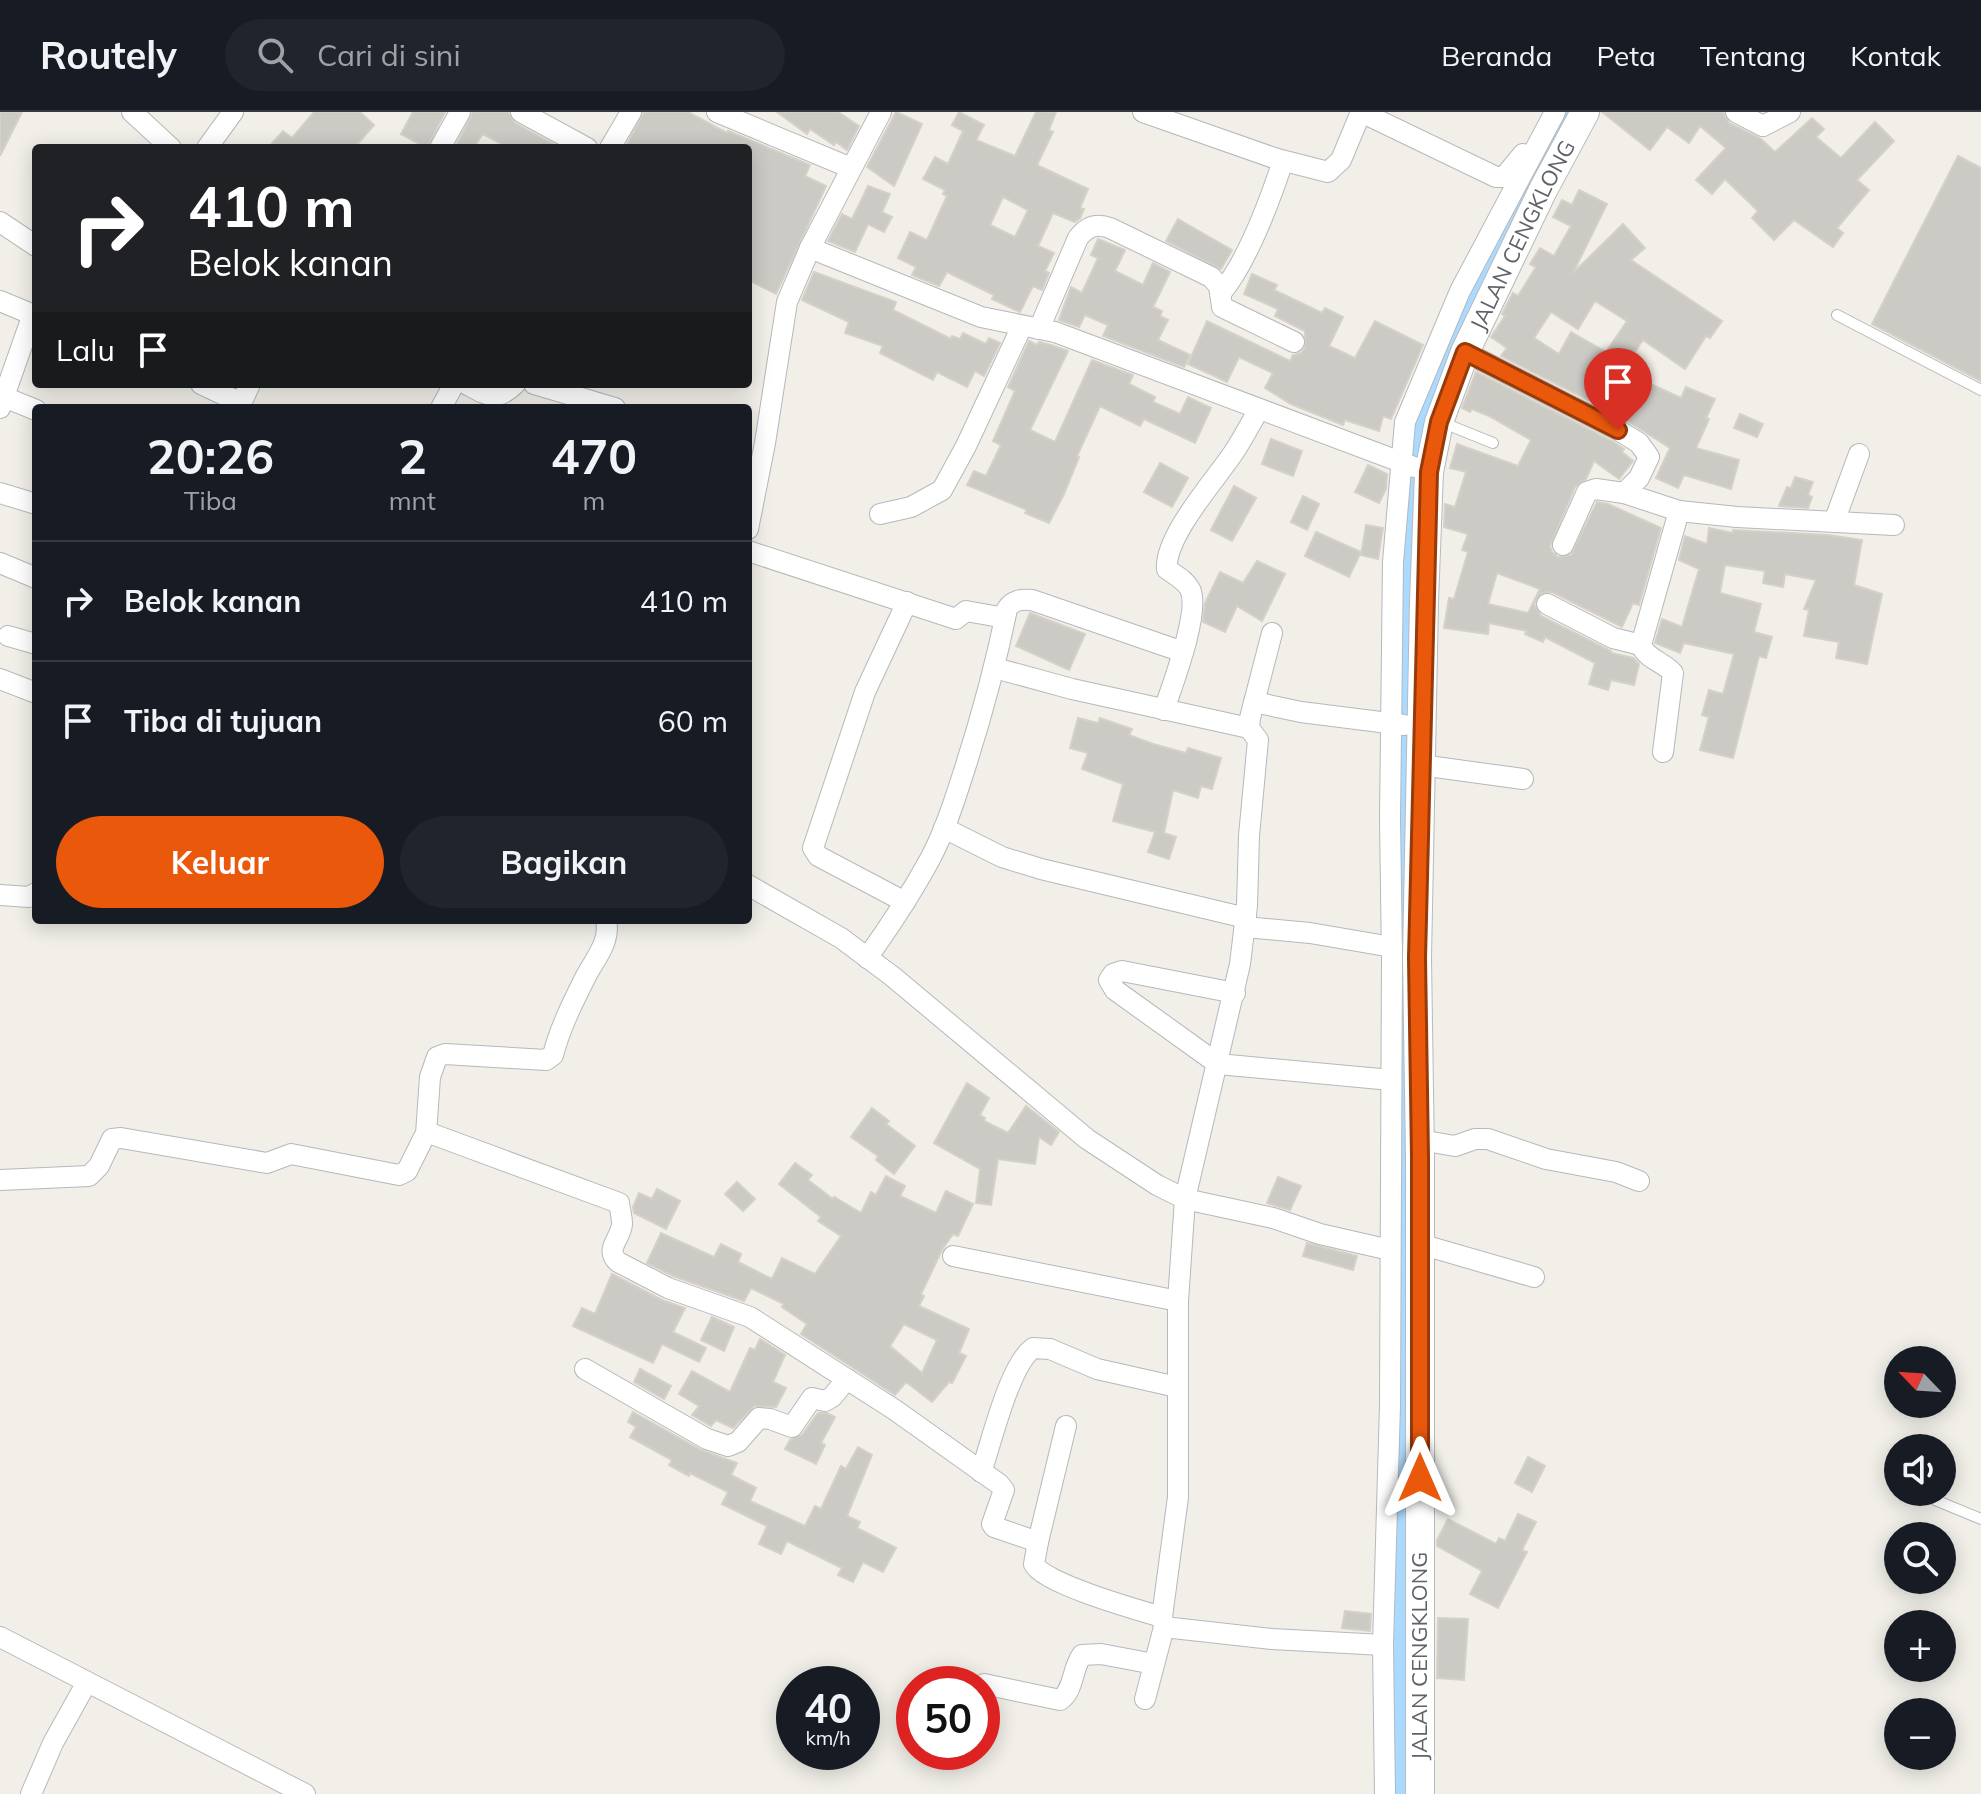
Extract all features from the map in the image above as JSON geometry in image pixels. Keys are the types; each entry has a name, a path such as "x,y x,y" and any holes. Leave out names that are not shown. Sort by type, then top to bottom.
{"main road":[{"name":"JALAN CENGKLONG","path":"1420,1794 1415,1536 1420,1244 1407,1153 1402,956 1404,821 1421,765 1405,724 1415,468 1439,422 1465,352 1543,190 1585,112"}],"street":[{"path":"132,112 167,144"},
{"path":"210,144 233,112"},
{"path":"442,144 460,112"},
{"path":"521,112 580,144"},
{"path":"612,144 631,112"},
{"path":"717,112 851,168"},
{"path":"752,485 755,452 787,302 810,248 881,112"},
{"path":"1143,112 1322,172 1333,169 1341,160 1361,112 1499,177 1516,166 1529,142 1541,139"},
{"path":"1415,468 1405,422 1429,360 1460,291 1555,112"},
{"path":"1736,112 1763,126 1790,112"},
{"path":"1221,293 1254,233 1283,161"},
{"path":"0,222 32,243"},
{"path":"880,514 911,507 942,490 1078,238 1092,226 1110,228 1211,277 1218,283 1221,306 1294,342"},
{"path":"810,248 981,317 1055,332 1415,468"},
{"path":"0,301 32,314"},
{"path":"32,320 1,403 32,409"},
{"path":"1465,352 1581,409 1639,443 1649,457 1639,478 1624,493"},
{"path":"208,388 236,404"},
{"path":"476,388 496,396 512,388"},
{"path":"548,388 602,404"},
{"path":"1164,710 1183,652 1192,606 1192,594 1185,583 1167,569 1168,556 1183,524 1235,451 1259,409"},
{"path":"1834,522 1859,454"},
{"path":"1563,545 1587,492 1596,489 1624,493 1679,511 1894,525"},
{"path":"0,493 32,503"},
{"path":"1663,752 1673,673 1665,664 1645,654 1641,645 1679,511"},
{"path":"752,552 956,619 966,611 1005,618"},
{"path":"0,563 32,576"},
{"path":"867,958 905,902 944,828 995,668 1007,609 1013,602 1032,600 1183,652"},
{"path":"905,902 818,856 813,848 865,692 907,602"},
{"path":"1547,604 1613,638 1641,645"},
{"path":"1249,728 1272,633"},
{"path":"8,636 32,643"},
{"path":"995,668 1072,689 1249,728 1258,740 1245,922 1235,993 1185,1199 1178,1301 1178,1497 1163,1622 1145,1699"},
{"path":"0,679 32,691"},
{"path":"1254,702 1301,712 1405,724 1404,821"},
{"path":"1421,765 1523,779"},
{"path":"944,828 1002,857 1041,869 1245,922 1310,933 1402,956 1391,1080 1407,1153 1390,1250 1388,1536 1383,1645 1385,1794"},
{"path":"752,887 841,938 1064,1117 1087,1139 1157,1185 1185,1199 1273,1218 1320,1234 1390,1250"},
{"path":"0,895 32,895"},
{"path":"0,1180 89,1176 99,1166 112,1139 121,1138 267,1163 291,1154 399,1175 407,1171 426,1134 430,1077 437,1057 445,1054 546,1060 553,1055 582,985 601,951 607,924"},
{"path":"1235,993 1122,971 1113,974 1109,980 1115,990 1218,1064 1391,1080"},
{"path":"426,1134 619,1203 622,1228 611,1251 613,1258 668,1288 750,1317 847,1379 1004,1490 993,1519 994,1527 1038,1542"},
{"path":"1407,1153 1488,1139 1546,1159 1616,1172 1639,1181"},
{"path":"1420,1244 1534,1277"},
{"path":"953,1256 1178,1301"},
{"path":"981,1472 1011,1382 1033,1348 1050,1349 1097,1369 1177,1387"},
{"path":"585,1369 707,1439 728,1446 738,1442 759,1418 765,1417 792,1427 812,1398 830,1399 847,1379"},
{"path":"1066,1426 1038,1542 1034,1564 1039,1573 1163,1622 1272,1639 1383,1645"},
{"path":"1388,1536 1415,1536"},
{"path":"0,1637 305,1794"},
{"path":"1000,1687 1060,1700 1066,1696 1076,1663 1082,1655 1101,1654 1154,1664"},
{"path":"31,1794 53,1743 87,1682"}],"lane":[{"path":"1837,315 1981,390"},
{"path":"1439,422 1493,443"},
{"path":"1950,1506 1981,1519"}],"building":[{"path":"0,112 22,112 0,156"},
{"path":"314,112 360,112 374,125 357,144 272,144 283,131 292,138"},
{"path":"413,112 445,112 429,144 420,144 401,134"},
{"path":"473,112 508,112 515,123 553,144 502,144 483,134 476,144 457,144"},
{"path":"644,112 688,112 727,133 810,165 805,176 826,186 776,294 752,282 752,144 627,144"},
{"path":"777,112 838,112 859,126 847,150 810,129 807,134"},
{"path":"896,112 922,124 894,186 867,167"},
{"path":"959,112 984,125 976,140 1015,156 1036,112 1056,112 1049,130 1053,132 1037,165 1088,189 1080,208 1084,209 1075,222 1053,213 1038,246 1054,253 1045,271 1049,273 1042,290 1033,286 1020,312 992,299 994,295 947,272 939,286 912,275 916,267 898,258 910,232 927,240 947,196 943,194 945,190 923,179 935,157 948,164 963,131 952,125","holes":["1003,197 1028,210 1015,237 990,225"]},
{"path":"1602,112 1723,112 1729,123 1760,138 1775,152 1812,118 1824,129 1816,137 1841,158 1875,122 1894,141 1857,180 1869,190 1837,228 1843,233 1833,247 1794,220 1774,240 1752,218 1758,211 1725,179 1712,194 1696,180 1726,148 1700,126 1689,143 1667,127 1650,150"},
{"path":"1958,156 1981,168 1981,381 1872,324"},
{"path":"868,186 890,194 882,212 892,217 884,232 868,224 855,252 828,241 842,214 852,219"},
{"path":"1579,190 1607,204 1573,273 1623,224 1645,248 1631,260 1722,321 1710,338 1706,336 1685,369 1643,340 1622,371 1681,398 1686,387 1715,399 1696,448 1739,460 1731,489 1684,475 1678,488 1656,478 1670,448 1623,418 1635,396 1604,374 1588,400 1501,356 1507,348 1491,337 1505,316 1502,314 1513,293 1518,296 1536,267 1530,264 1540,248 1554,256 1571,226 1553,217 1562,200 1572,205","holes":["1595,301 1627,321 1606,352 1571,332 1559,354 1534,338 1551,312 1578,329"]},
{"path":"1178,219 1232,250 1221,269 1166,241"},
{"path":"1098,239 1125,250 1115,271 1143,285 1153,263 1170,272 1153,307 1162,311 1160,316 1168,320 1158,340 1190,355 1184,367 1103,336 1108,325 1085,315 1079,327 1059,320 1071,287 1082,293 1098,258 1091,255"},
{"path":"814,272 896,302 893,310 951,339 952,336 960,339 963,333 986,344 989,338 1000,343 984,376 975,371 967,387 937,372 933,380 880,353 883,346 845,333 849,322 802,300"},
{"path":"1252,274 1277,285 1274,290 1322,313 1325,308 1343,317 1329,346 1355,358 1375,321 1423,345 1391,419 1383,416 1379,431 1345,420 1343,425 1291,404 1265,388 1273,373 1239,357 1227,382 1188,364 1207,321 1290,361 1293,355 1305,348 1305,331 1275,316 1278,309 1244,294"},
{"path":"1029,341 1068,351 1030,430 1055,442 1092,360 1133,375 1129,384 1155,397 1153,402 1180,414 1188,397 1211,408 1195,443 1144,419 1140,426 1100,406 1049,523 1025,513 1027,510 967,485 974,471 986,476 1001,445 993,441 1015,391 1008,387"},
{"path":"1476,372 1612,441 1624,449 1622,452 1633,461 1619,479 1594,461 1586,479 1575,487 1550,546 1558,557 1571,555 1597,502 1661,528 1639,605 1633,603 1622,627 1552,592 1541,593 1534,604 1541,616 1611,653 1633,658 1639,664 1634,685 1611,680 1608,690 1589,684 1595,663 1545,637 1543,642 1525,634 1527,631 1489,623 1488,634 1444,628 1449,598 1454,599 1468,552 1462,550 1468,534 1444,527 1445,504 1455,507 1466,472 1450,468 1457,444 1518,466 1531,440 1489,416 1462,408","holes":["1497,573 1540,589 1528,613 1488,604"]},
{"path":"1740,414 1763,424 1757,437 1734,428"},
{"path":"1271,439 1302,451 1293,476 1262,464"},
{"path":"1160,463 1188,478 1172,507 1144,492"},
{"path":"1368,465 1387,474 1386,489 1379,503 1355,492"},
{"path":"1795,477 1813,482 1808,495 1812,497 1808,508 1779,506"},
{"path":"1234,486 1256,498 1232,541 1211,530"},
{"path":"1303,496 1319,504 1307,530 1291,522"},
{"path":"1366,525 1383,528 1378,559 1361,555"},
{"path":"1709,528 1733,533 1733,530 1828,535 1862,540 1854,585 1882,594 1867,664 1836,658 1839,642 1804,636 1809,610 1804,609 1816,580 1785,574 1783,587 1763,583 1765,571 1725,565 1720,593 1761,604 1754,632 1772,637 1766,658 1759,656 1733,758 1700,750 1709,717 1702,715 1709,690 1723,694 1734,654 1684,643 1680,653 1655,643 1662,619 1682,627 1699,569 1679,560 1685,536 1707,544"},
{"path":"1316,532 1361,552 1349,577 1305,556"},
{"path":"1257,561 1285,574 1262,621 1237,606 1225,632 1203,622 1205,603 1220,572 1243,583"},
{"path":"1030,613 1085,634 1069,670 1016,646"},
{"path":"1078,718 1098,723 1100,718 1132,729 1129,735 1153,744 1186,753 1188,748 1221,758 1212,789 1201,786 1198,798 1173,790 1164,833 1176,837 1169,859 1148,852 1155,832 1113,821 1123,784 1082,769 1088,753 1070,748"},
{"path":"967,1083 989,1098 980,1115 985,1118 984,1121 1008,1133 1026,1106 1059,1132 1051,1145 1039,1137 1035,1164 998,1159 991,1205 976,1203 980,1169 934,1143"},
{"path":"872,1108 889,1121 886,1124 915,1146 894,1174 876,1160 878,1156 851,1137"},
{"path":"795,1163 812,1175 808,1180 833,1199 861,1213 871,1192 876,1195 886,1176 905,1186 900,1196 936,1213 946,1191 973,1204 958,1236 953,1234 943,1248 921,1294 924,1296 919,1306 969,1329 959,1353 966,1356 952,1383 949,1382 932,1402 906,1382 895,1395 801,1334 807,1324 782,1307 784,1304 751,1288 744,1301 673,1276 647,1263 661,1233 714,1257 721,1244 741,1254 738,1262 772,1279 782,1258 815,1274 841,1236 818,1221 821,1217 779,1184","holes":["904,1324 937,1340 922,1373 890,1346"]},
{"path":"1278,1177 1301,1186 1290,1210 1267,1203"},
{"path":"737,1182 755,1199 743,1211 725,1194"},
{"path":"657,1189 680,1201 666,1229 634,1213 633,1207 639,1193 652,1199"},
{"path":"1307,1243 1357,1256 1353,1270 1303,1256"},
{"path":"612,1274 662,1300 685,1308 673,1332 706,1348 699,1362 662,1344 653,1363 573,1326 582,1308 595,1314"},
{"path":"712,1317 734,1327 724,1351 701,1340"},
{"path":"760,1339 785,1355 773,1382 786,1388 776,1407 754,1406 733,1428 716,1420 711,1426 692,1415 699,1406 679,1394 692,1371 730,1392 750,1348 755,1350"},
{"path":"640,1369 671,1386 664,1399 634,1382"},
{"path":"633,1412 701,1450 737,1463 731,1475 756,1488 750,1501 805,1526 815,1506 821,1509 841,1466 846,1469 858,1447 872,1455 847,1516 860,1522 857,1528 896,1548 883,1572 863,1562 853,1582 838,1575 842,1568 787,1541 781,1554 759,1544 767,1526 722,1504 728,1492 669,1465 672,1460 630,1437 636,1427 628,1422"},
{"path":"818,1413 835,1417 821,1443 825,1445 816,1464 785,1449 790,1440 802,1435"},
{"path":"1528,1457 1545,1466 1532,1492 1515,1483"},
{"path":"1518,1514 1536,1522 1522,1550 1527,1552 1498,1608 1470,1594 1482,1571 1437,1546 1437,1540 1448,1519 1496,1544 1499,1538 1505,1541"},
{"path":"1345,1611 1371,1614 1370,1631 1342,1628"},
{"path":"1438,1618 1468,1619 1464,1680 1437,1678"}],"waterway":[{"path":"1398,1794 1409,469 1455,325 1566,112"}],"route":[{"path":"1420,1478 1417,958 1429,472 1439,422 1465,352 1618,430"}]}
